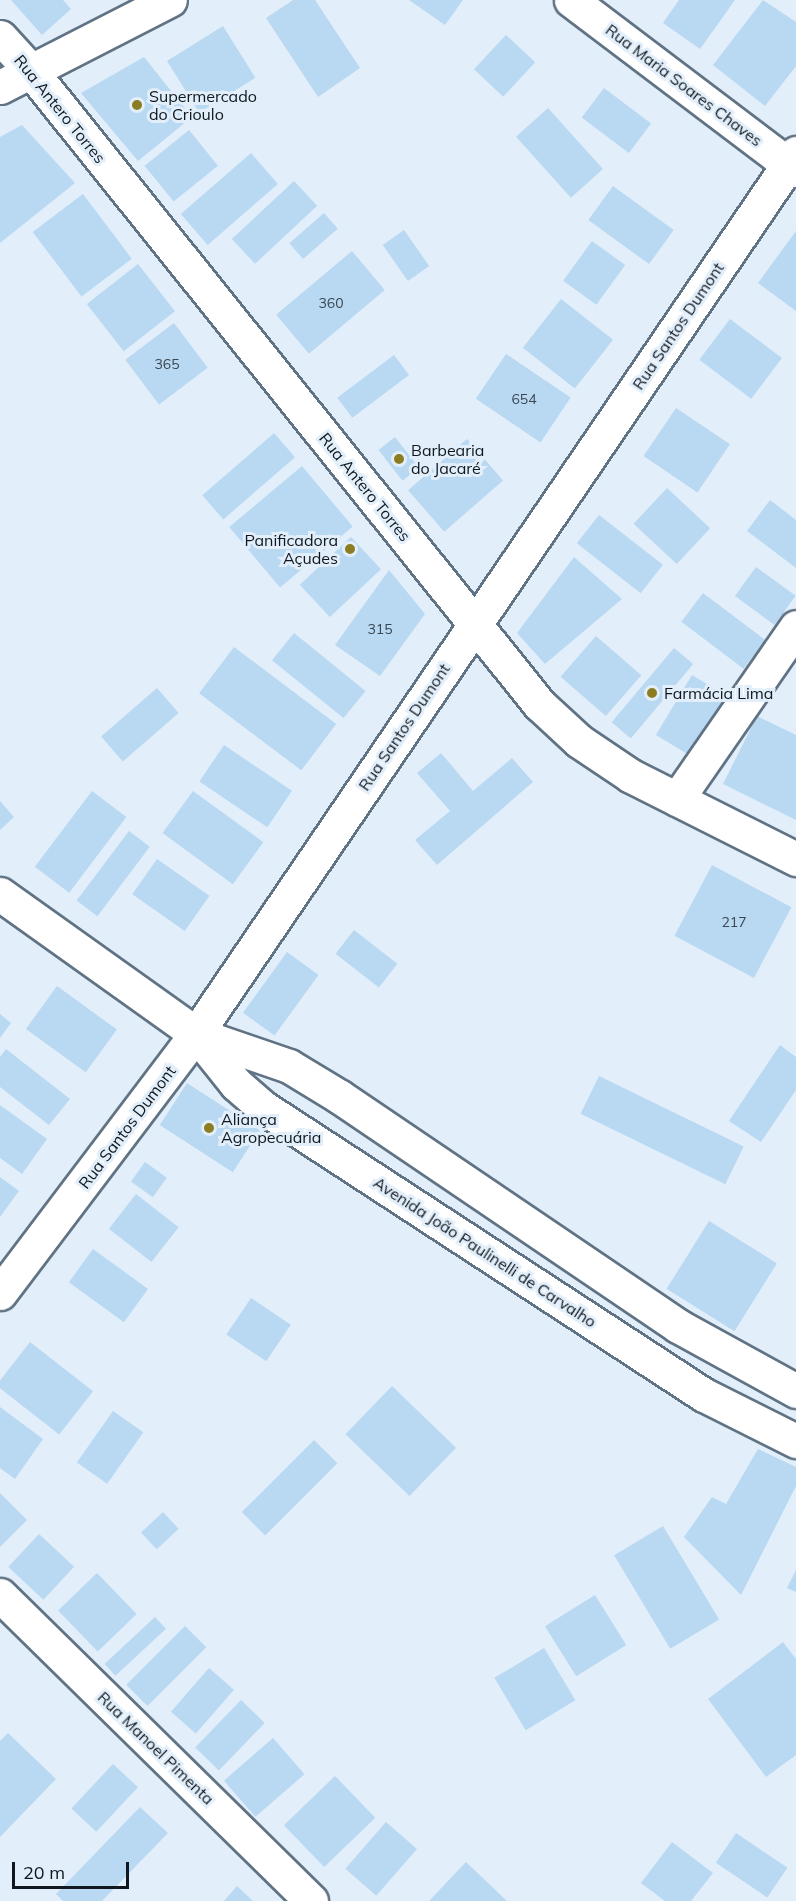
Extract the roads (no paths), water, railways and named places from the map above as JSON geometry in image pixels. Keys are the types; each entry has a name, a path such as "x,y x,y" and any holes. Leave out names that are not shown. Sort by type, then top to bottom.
{"street":[{"path":"0,87 170,0"},
{"name":"Rua Maria Soares Chaves","path":"572,0 793,162"},
{"name":"Rua Antero Torres","path":"0,37 31,71 539,704 579,741 677,799 796,859"},
{"name":"Rua Santos Dumont","path":"0,1293 195,1036 474,624 793,162"},
{"path":"677,799 796,627"},
{"name":"Avenida João Paulinelli de Carvalho","path":"0,894 195,1036 236,1084 264,1108 704,1395 796,1441"},
{"name":"Avenida João Paulinelli de Carvalho","path":"195,1036 289,1066 340,1096 678,1326 796,1391"},
{"name":"Rua Manoel Pimenta","path":"0,1595 311,1901"}],"place":[{"name":"Supermercado do Crioulo","path":"137,105"},
{"name":"Barbearia do Jacaré","path":"399,459"},
{"name":"Panificadora Açudes","path":"350,549"},
{"name":"Farmácia Lima","path":"652,693"},
{"name":"Aliança Agropecuária","path":"209,1128"}]}
